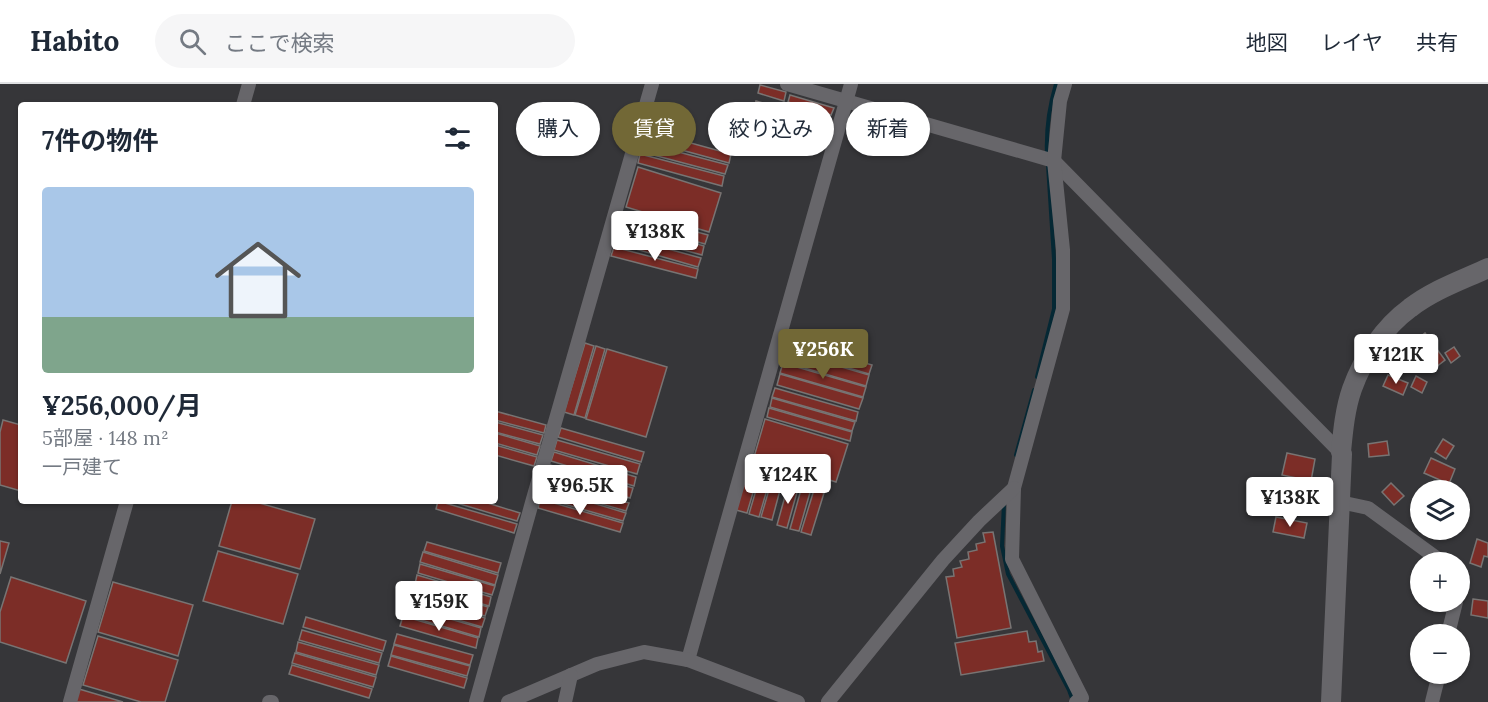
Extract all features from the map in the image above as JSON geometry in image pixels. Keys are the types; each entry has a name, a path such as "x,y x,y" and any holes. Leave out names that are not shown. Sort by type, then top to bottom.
{"street":[{"path":"244,102 249,84"},
{"path":"476,702 652,84"},
{"path":"787,84 1050,160 1342,454"},
{"path":"688,660 851,84"},
{"path":"1065,84 1060,100 1050,160 1063,250 1063,309 1014,488 1011,559 1079,700"},
{"path":"1331,702 1341,452 1345,417 1352,389 1374,347 1391,325 1410,308 1447,287 1488,268"},
{"path":"828,702 943,560 1014,488"},
{"path":"1340,502 1368,508 1428,552"},
{"path":"70,702 126,504"},
{"path":"508,702 597,664 644,652 688,660 798,702"},
{"path":"564,702 571,675"},
{"path":"1432,702 1436,684"}],"building":[{"path":"760,85 786,92 784,101 758,93"},
{"path":"790,95 814,102 788,102"},
{"path":"696,144 708,148 708,156 731,156 729,163 696,154"},
{"path":"640,156 648,156 724,176 722,186 638,163"},
{"path":"657,156 694,156 728,165 725,174"},
{"path":"638,167 721,193 709,232 626,207"},
{"path":"624,212 708,235 705,244 622,220"},
{"path":"621,223 704,246 702,255 618,232"},
{"path":"617,235 701,258 698,267 615,243"},
{"path":"614,247 698,269 696,278 611,256"},
{"path":"1425,333 1445,360 1431,371 1411,344"},
{"path":"790,341 872,365 869,374 788,350"},
{"path":"585,343 594,346 574,415 564,412"},
{"path":"596,346 605,349 585,418 575,415"},
{"path":"1454,347 1460,356 1451,363 1445,353"},
{"path":"607,349 667,367 646,437 586,419"},
{"path":"787,351 869,375 866,386 784,362"},
{"path":"783,363 866,387 863,397 780,373"},
{"path":"780,374 863,398 859,409 777,385"},
{"path":"1388,375 1408,383 1403,395 1383,386"},
{"path":"1416,376 1427,382 1422,393 1411,387"},
{"path":"775,388 858,412 856,421 772,397"},
{"path":"772,398 855,422 852,431 770,407"},
{"path":"769,408 852,432 850,441 767,417"},
{"path":"498,412 546,425 544,433 498,421"},
{"path":"765,419 848,444 836,482 754,457"},
{"path":"3,420 18,424 18,490 0,485 0,432"},
{"path":"498,423 543,435 540,444 498,433"},
{"path":"561,428 644,452 641,462 558,437"},
{"path":"498,434 540,446 537,455 498,444"},
{"path":"1443,439 1454,446 1446,459 1435,452"},
{"path":"557,440 640,464 637,474 554,450"},
{"path":"1387,441 1389,455 1369,457 1368,444"},
{"path":"498,446 537,457 534,466 498,456"},
{"path":"554,452 636,477 634,486 551,461"},
{"path":"1287,453 1315,459 1311,481 1282,475"},
{"path":"1431,458 1455,469 1451,480 1440,480 1424,473"},
{"path":"550,465 633,488 630,498 547,474"},
{"path":"748,469 759,472 747,513 736,510"},
{"path":"761,473 771,476 759,517 749,514"},
{"path":"773,476 783,479 772,520 761,517"},
{"path":"545,478 629,503 626,511 543,487"},
{"path":"1280,481 1303,486 1301,498 1277,493"},
{"path":"789,482 799,485 787,528 777,525"},
{"path":"1391,483 1404,496 1394,505 1382,492"},
{"path":"802,486 811,489 799,531 790,529"},
{"path":"543,488 626,513 623,521 540,497"},
{"path":"814,490 824,493 811,535 801,532"},
{"path":"540,499 623,523 620,532 538,508"},
{"path":"231,504 262,504 315,519 300,569 219,546"},
{"path":"437,504 448,504 517,524 514,533 436,509"},
{"path":"460,504 491,504 520,513 517,521"},
{"path":"1276,517 1307,523 1304,538 1273,532"},
{"path":"993,532 1011,628 957,638 946,577 954,576 953,569 962,567 960,561 969,559 968,552 977,550 976,544 985,542 983,533"},
{"path":"1477,539 1488,543 1488,557 1484,556 1481,567 1470,563"},
{"path":"0,541 9,543 0,574"},
{"path":"427,542 501,563 498,573 424,551"},
{"path":"218,551 298,574 283,624 203,601"},
{"path":"423,552 498,575 495,585 420,562"},
{"path":"420,564 495,586 492,595 418,573"},
{"path":"417,575 491,597 489,606 415,584"},
{"path":"11,577 86,601 66,663 0,642 0,612"},
{"path":"113,582 193,605 178,656 98,632"},
{"path":"413,585 488,607 485,616 410,594"},
{"path":"409,596 485,618 482,627 407,605"},
{"path":"1473,599 1488,601 1488,618 1471,615"},
{"path":"406,606 481,628 479,637 404,615"},
{"path":"403,616 478,638 476,648 400,626"},
{"path":"306,617 386,641 383,651 303,627"},
{"path":"302,630 382,653 379,663 299,640"},
{"path":"1027,631 1029,642 1036,641 1038,652 1042,651 1044,661 961,675 955,643"},
{"path":"397,634 473,655 470,665 394,644"},
{"path":"98,636 178,660 165,702 141,702 83,685"},
{"path":"298,642 379,665 376,675 296,652"},
{"path":"394,645 470,666 467,676 391,655"},
{"path":"295,653 376,677 373,687 292,663"},
{"path":"391,656 467,678 464,688 388,666"},
{"path":"292,665 372,689 369,698 289,674"},
{"path":"79,689 123,702 75,702"}],"waterway":[{"path":"1047,155 1048,119 1056,84"},
{"path":"1037,377 1054,309 1054,259 1048,165"},
{"path":"1016,455 1034,390"},
{"path":"1004,503 1002,546 1008,574 1073,701"}]}
